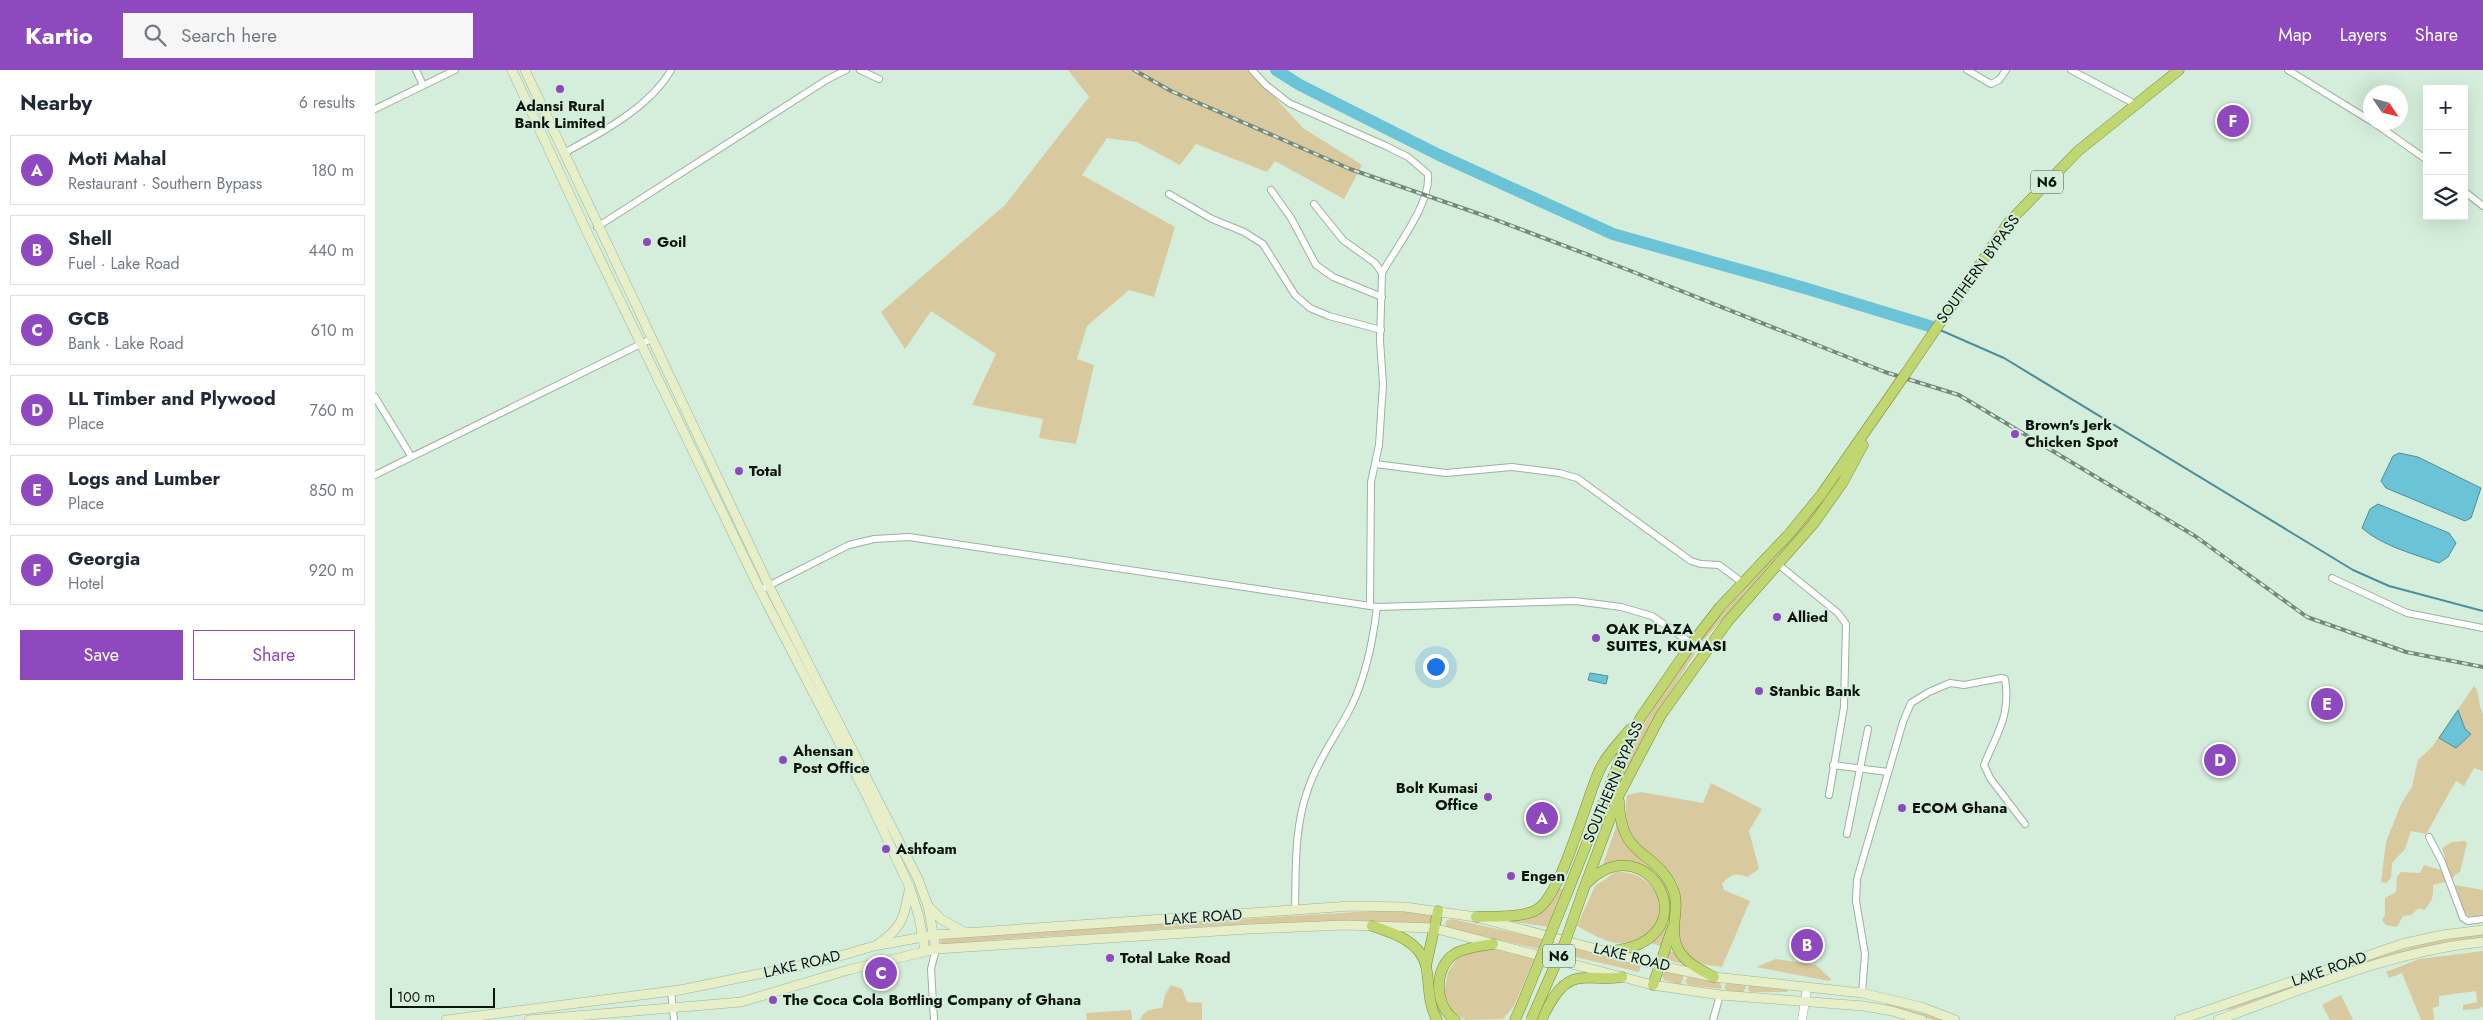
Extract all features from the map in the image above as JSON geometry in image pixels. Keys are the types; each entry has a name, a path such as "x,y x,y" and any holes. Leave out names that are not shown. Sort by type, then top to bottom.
{"highway":[{"name":"SOUTHERN BYPASS","path":"1515,1019 1621,757 1641,717 1692,643 1743,583 1790,533 1823,492 2008,223 2070,159 2179,70"},
{"name":"SOUTHERN BYPASS","path":"1531,1020 1560,953 1619,795 1661,715 1704,652 1743,604 1779,565 1832,499 1885,404"},
{"path":"1823,492 1831,494 1832,499"},
{"path":"1476,918 1527,914 1544,904 1551,895 1601,768 1611,752 1641,717"},
{"path":"1619,795 1620,822 1627,838 1662,872 1674,891 1676,908 1672,928 1653,985"},
{"path":"1585,887 1601,871 1620,865 1638,869 1646,874 1662,892 1665,912 1659,927 1653,934 1647,940 1629,948 1609,951"},
{"path":"1437,1020 1427,991 1426,966 1438,911"},
{"path":"1371,926 1400,935 1415,947 1426,966"},
{"path":"1672,928 1675,942 1682,955 1691,964 1714,977"},
{"path":"1455,1020 1450,1017 1441,1001 1438,983 1440,973 1454,954 1465,949 1493,944"},
{"path":"1541,1020 1560,989 1568,982 1580,978 1622,978"}],"main road":[{"path":"512,70 760,590 869,800 910,888 924,937 925,951"},
{"path":"525,70 565,153 597,227 769,586 919,879 928,906 935,948"},
{"path":"875,946 899,927 904,917 910,888"},
{"path":"928,906 941,919 964,932"},
{"name":"LAKE ROAD","path":"446,1020 671,991 823,961 875,946 934,935 1351,906 1405,907 1476,918 1609,951 1659,966 1714,977 1862,993 1921,1007 1955,1020"},
{"name":"LAKE ROAD","path":"529,1020 741,1002 848,970 935,948 1249,929 1371,926 1433,928 1653,985 1720,995 1865,1006 1893,1011 1922,1020"},
{"name":"LAKE ROAD","path":"2179,1020 2402,944 2442,935 2483,930"},
{"name":"LAKE ROAD","path":"2218,1020 2400,957 2441,947 2483,942"}],"street":[{"path":"416,70 423,85"},
{"path":"375,109 455,70"},
{"path":"565,153 621,120 663,82 671,70"},
{"path":"597,227 828,79 847,70"},
{"path":"860,70 879,79"},
{"path":"1252,70 1284,100 1408,157 1428,174 1429,181 1422,202 1382,273 1381,330 1383,384 1379,445 1371,482 1374,607 1372,640 1360,685 1351,707 1315,769 1301,813 1295,910"},
{"path":"1967,70 1991,84 1999,80 2006,70"},
{"path":"2071,70 2135,104"},
{"path":"2288,70 2363,116"},
{"path":"2384,130 2423,157"},
{"path":"1271,190 1291,218 1316,265 1333,277 1382,297"},
{"path":"1169,194 1212,219 1244,232 1263,244 1295,296 1310,308 1329,316 1381,330"},
{"path":"2468,194 2483,206"},
{"path":"1314,204 1343,240 1375,263 1382,273"},
{"path":"375,475 651,339"},
{"path":"375,397 411,456"},
{"path":"1375,464 1446,473 1512,467 1559,473 1577,478 1691,561 1697,564 1719,564 1743,583"},
{"path":"760,590 849,545 874,539 909,537 1374,607 1575,601 1637,611 1652,616 1704,652"},
{"path":"1779,565 1838,613 1846,624 1844,707 1829,795"},
{"path":"2332,578 2407,613 2483,628"},
{"path":"1862,993 1865,954 1856,901 1857,879 1903,722 1911,703 1929,692 1950,683 1964,685 2001,678 2005,679 2008,694 2007,710 2002,727 1984,765 1991,778 2025,824"},
{"path":"1847,834 1868,729"},
{"path":"1833,765 1888,772"},
{"path":"2429,837 2442,862 2463,918 2468,921 2483,919"},
{"path":"934,1020 931,969 935,948"},
{"path":"925,951 931,969"},
{"path":"1802,1020 1807,988"},
{"path":"671,991 675,1020"},
{"path":"1713,1020 1720,995"},
{"path":"2213,1009 2218,1020"}],"shaded area":[{"path":"1068,70 1250,70 1303,128 1362,165 1344,199 1275,161 1267,172 1196,144 1180,165 1137,142 1107,138 1082,175 1175,227 1154,297 1129,290 1087,326 1077,359 1094,365 1076,444 1039,438 1043,419 972,405 996,354 931,311 905,349 881,312 1005,205 1089,97"},
{"path":"1825,496 1828,499 1702,642 1701,638"},
{"path":"1693,651 1695,653 1653,720 1609,804 1634,744 1668,685"},
{"path":"2474,686 2478,692 2483,713 2483,771 2474,768 2464,786 2456,781 2426,834 2411,831 2405,849 2392,863 2391,878 2386,883 2381,882 2386,842 2401,804 2412,787 2418,760 2432,747"},
{"path":"1711,783 1762,809 1749,831 1759,869 1747,877 1740,875 1731,876 1722,884 1724,890 1750,901 1722,967 1699,962 1687,954 1682,946 1680,937 1680,892 1677,883 1660,862 1635,841 1629,830 1626,816 1627,795 1641,792 1703,803"},
{"path":"1617,824 1628,846 1660,877 1666,886 1670,897 1671,909 1663,947 1651,943 1664,925 1667,917 1667,900 1659,883 1652,874 1602,867"},
{"path":"2465,841 2467,843 2460,872 2455,875 2449,884 2445,882 2433,885 2432,899 2424,910 2419,908 2411,915 2403,916 2397,927 2386,925 2382,920 2385,915 2385,898 2396,892 2397,877 2401,872 2420,873 2424,865 2441,870 2441,864 2445,857 2442,848 2452,842"},
{"path":"1616,872 1633,874 1645,881 1654,890 1659,902 1659,914 1655,926 1645,935 1620,943 1611,942 1577,926 1595,886"},
{"path":"2455,885 2483,890 2483,916 2468,916 2464,911"},
{"path":"1560,889 1563,889 1548,927 1502,920 1530,917 1543,911"},
{"path":"1391,910 1434,914 1432,926 1348,923 1264,924 1020,938 945,946 940,943 942,937"},
{"path":"1452,919 1543,939 1539,949 1447,928 1445,924 1447,920"},
{"path":"2483,934 2483,939 2451,941 2405,952 2226,1011 2229,1008 2386,954 2450,939"},
{"path":"1571,945 1641,965 1639,972 1567,955"},
{"path":"1476,949 1493,949 1534,959 1514,1006 1503,1019 1465,1020 1452,1011 1444,993 1448,972 1457,959"},
{"path":"1669,951 1676,953 1686,965 1668,960"},
{"path":"2483,951 2483,1006 2478,1009 2463,1010 2463,1005 2477,1002 2476,991 2439,996 2439,1006 2433,1008 2434,1020 2421,1020 2402,973 2389,978 2386,972 2419,959"},
{"path":"1776,959 1816,965 1831,979 1829,981 1756,967"},
{"path":"1666,971 1684,975 1681,985 1664,980 1662,975"},
{"path":"1688,977 1720,981 1722,989 1688,985 1685,981"},
{"path":"1727,983 1744,984 1746,988 1743,992 1728,991 1724,988"},
{"path":"1171,985 1182,989 1187,1002 1202,1003 1202,1020 1140,1020 1146,1012 1162,1008 1165,995"},
{"path":"1749,985 1787,990 1788,992 1751,992 1748,990"},
{"path":"2341,995 2353,1020 2330,1020 2322,1005"},
{"path":"1887,1003 1945,1020 1933,1020 1886,1005"},
{"path":"1131,1010 1132,1020 1087,1020 1086,1013"}],"water":[{"path":"2399,453 2418,457 2481,488 2471,518 2465,521 2386,488 2381,481 2393,456"},
{"path":"2378,504 2449,533 2456,543 2448,557 2439,563 2379,540 2362,528 2370,509"},
{"path":"1590,673 1608,676 1606,684 1588,680"},
{"path":"2458,710 2465,729 2471,734 2456,748 2439,738"}],"waterway":[{"path":"1276,70 1300,85 1439,155 1613,234 1808,289 1936,328"},
{"path":"1940,330 2004,358 2353,570 2389,586 2483,611"}],"railway":[{"path":"1134,70 1171,91 1350,169 1491,218 1631,271 1885,372 1959,395 2195,536 2307,617 2406,652 2483,667"}],"place":[{"name":"Adansi Rural Bank Limited","path":"560,89"},
{"name":"Georgia","path":"2233,121"},
{"name":"Goil","path":"647,242"},
{"name":"Brown's Jerk Chicken Spot","path":"2015,434"},
{"name":"Total","path":"739,471"},
{"name":"Allied","path":"1777,617"},
{"name":"OAK PLAZA SUITES, KUMASI","path":"1596,638"},
{"name":"Stanbic Bank","path":"1759,691"},
{"name":"Logs and Lumber","path":"2327,704"},
{"name":"Ahensan Post Office","path":"783,760"},
{"name":"LL Timber and Plywood","path":"2220,760"},
{"name":"Bolt Kumasi Office","path":"1488,797"},
{"name":"ECOM Ghana","path":"1902,808"},
{"name":"Moti Mahal","path":"1542,818"},
{"name":"Ashfoam","path":"886,849"},
{"name":"Engen","path":"1511,876"},
{"name":"Shell","path":"1807,945"},
{"name":"Total Lake Road","path":"1110,958"},
{"name":"GCB","path":"881,973"},
{"name":"The Coca Cola Bottling Company of Ghana","path":"773,1000"}]}
